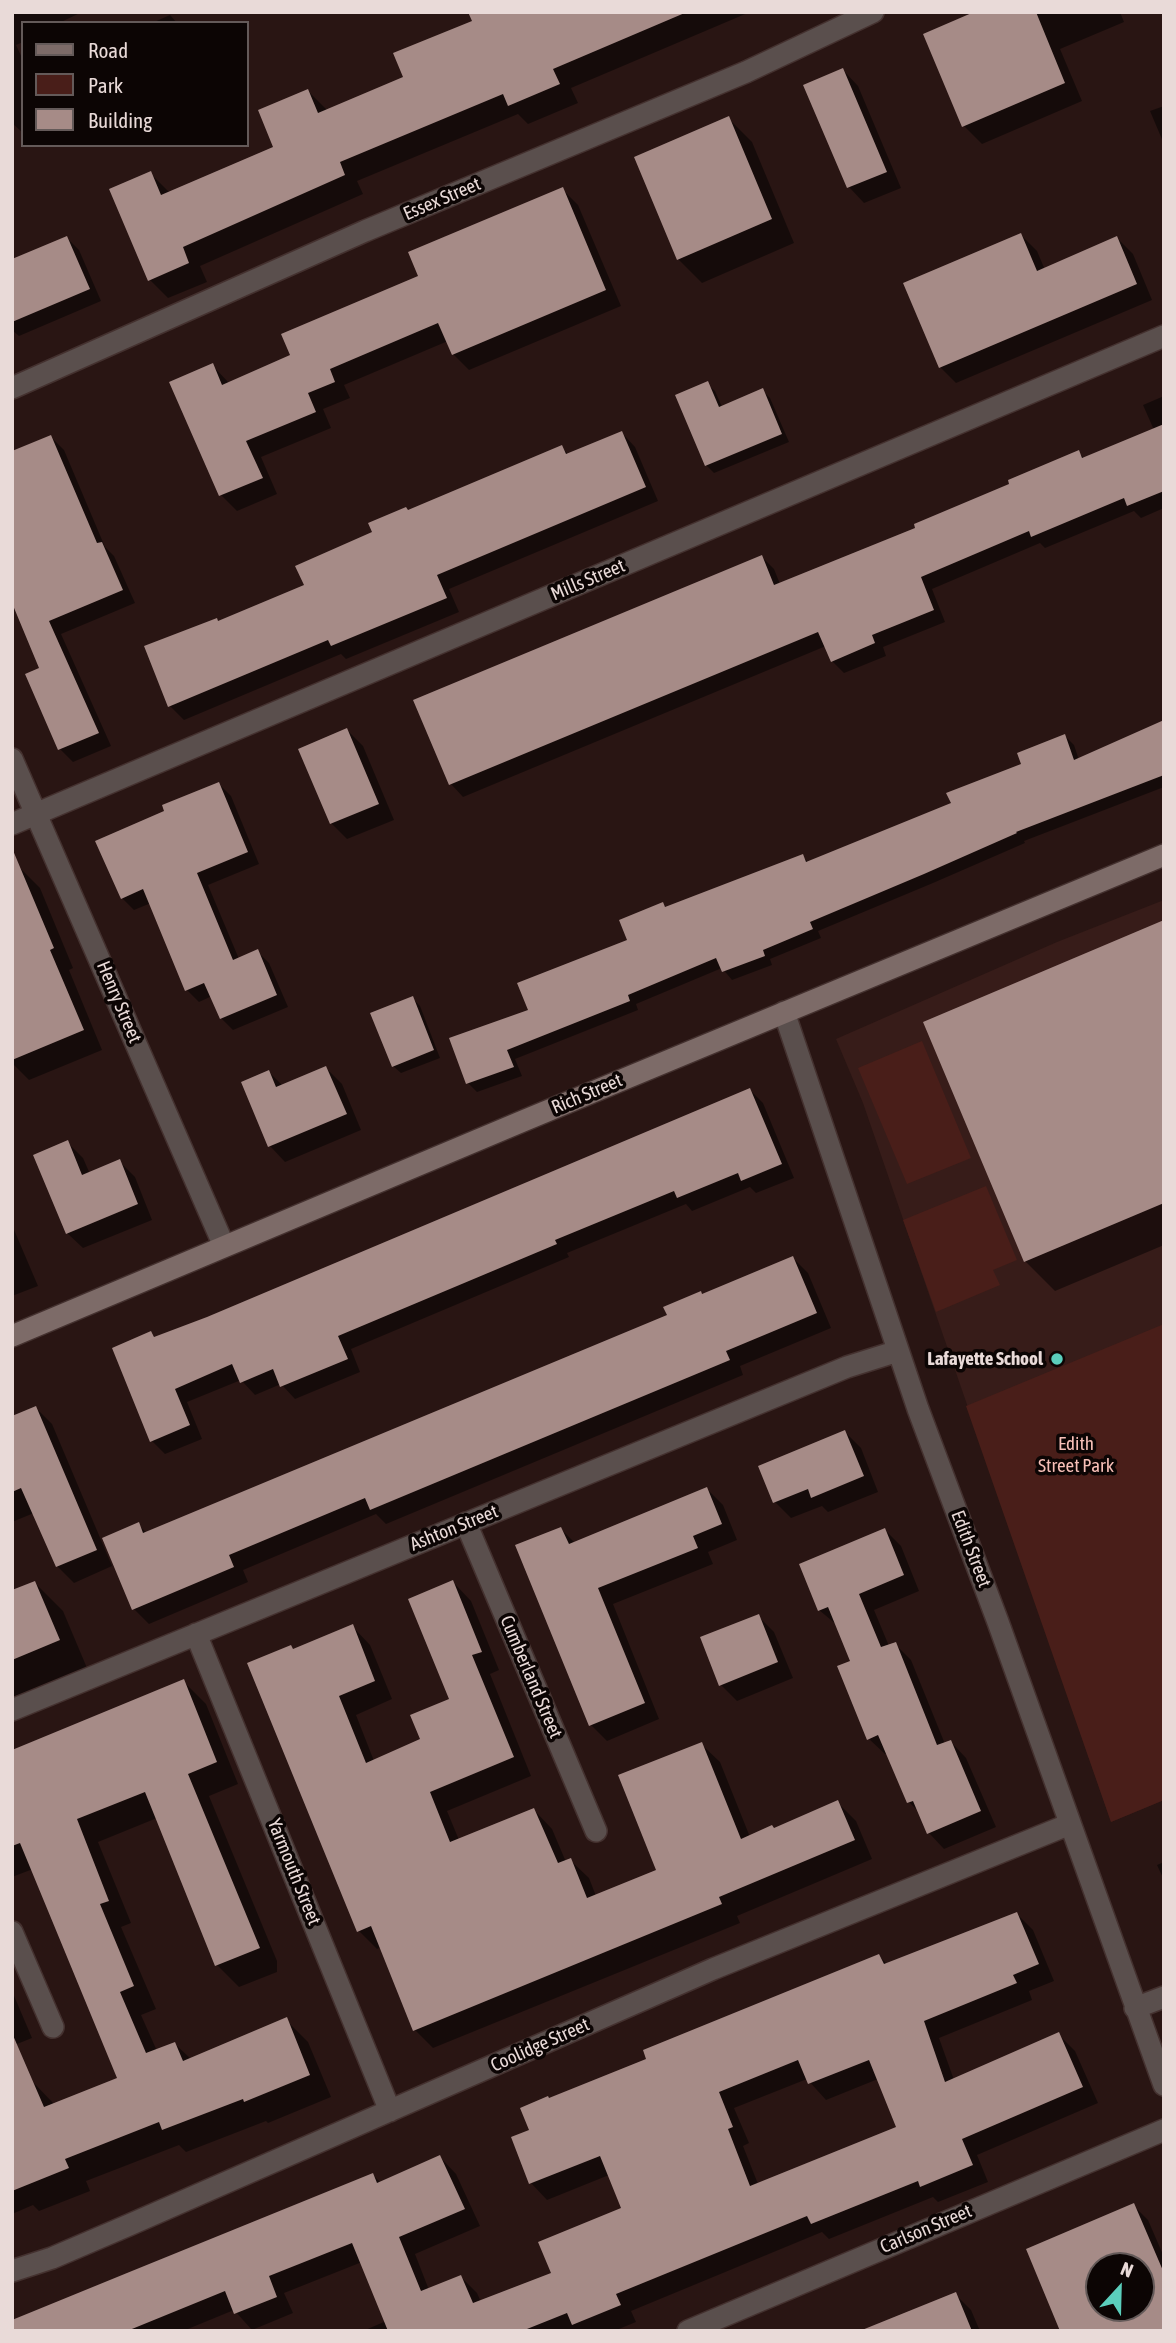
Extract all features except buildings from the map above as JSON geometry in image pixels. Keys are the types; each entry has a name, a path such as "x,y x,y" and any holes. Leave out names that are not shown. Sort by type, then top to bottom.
{"street":[{"name":"Essex Street","path":"12,388 365,231 746,72 873,12"},
{"name":"Mills Street","path":"12,824 1164,336"},
{"name":"Henry Street","path":"12,759 223,1246"},
{"name":"Rich Street","path":"12,1336 1164,855"},
{"name":"Edith Street","path":"784,1012 898,1350 1164,2085"},
{"name":"Ashton Street","path":"12,1710 847,1367 898,1350"},
{"name":"Cumberland Street","path":"466,1523 596,1831"},
{"name":"Yarmouth Street","path":"196,1634 390,2111"},
{"name":"Coolidge Street","path":"12,2272 130,2225 713,1969 1070,1824"},
{"path":"12,1932 54,2027"},
{"path":"1135,2008 1164,1997"},
{"name":"Carlson Street","path":"688,2331 1164,2130"}],"shaded area":[{"name":"Lafayette School","path":"1164,900 1164,1800 1111,1822 863,1103 836,1039 1057,942"}],"green space":[{"path":"922,1041 971,1158 907,1184 858,1068"},
{"path":"986,1186 1017,1260 993,1270 1000,1285 936,1312 903,1220"},
{"name":"Edith Street Park","path":"1164,1324 1164,1800 1111,1822 966,1406"}],"place":[{"name":"Lafayette School","path":"1057,1359"}]}
